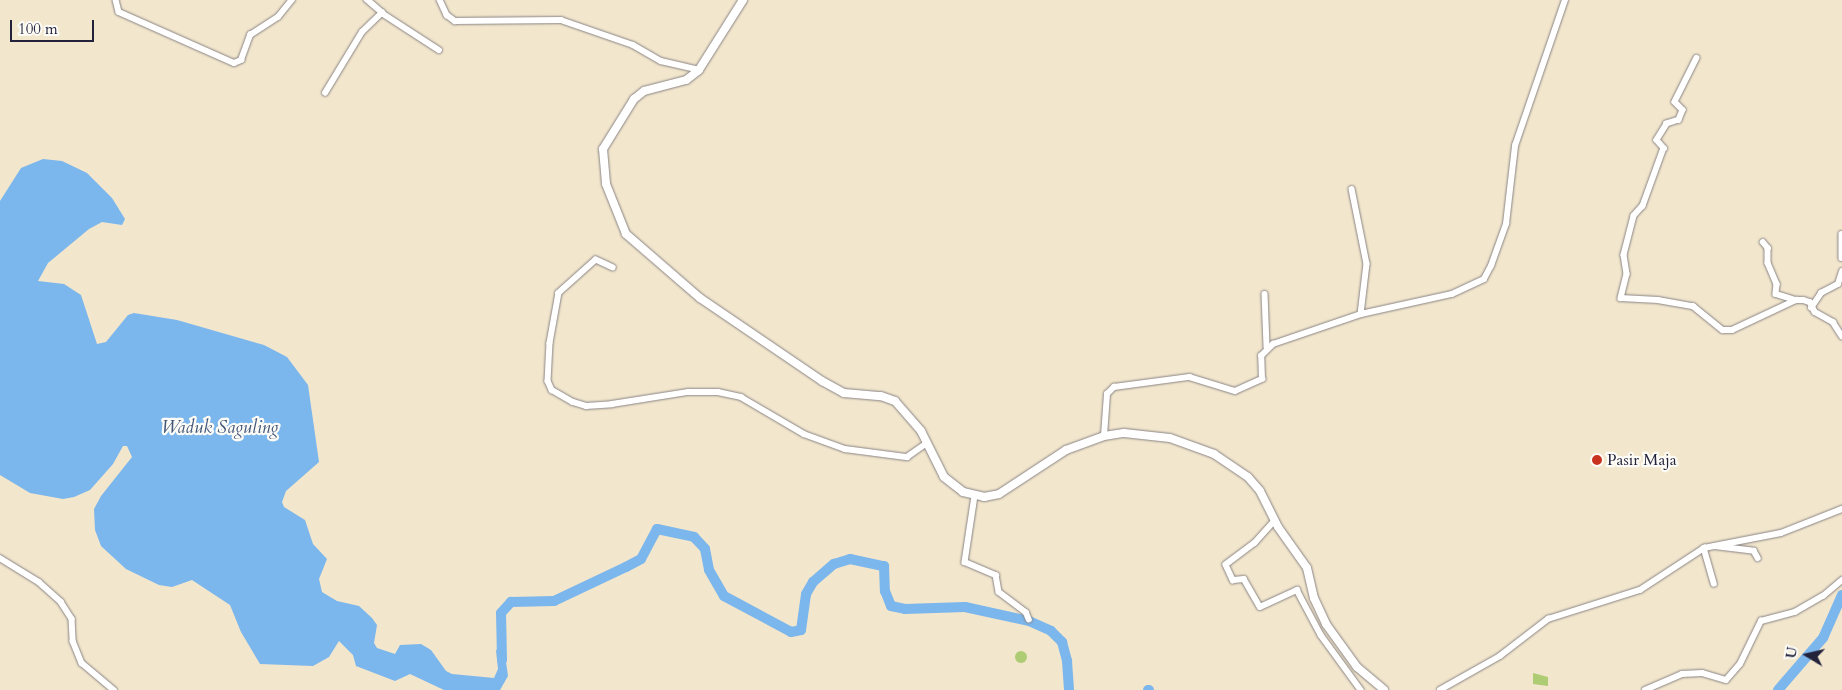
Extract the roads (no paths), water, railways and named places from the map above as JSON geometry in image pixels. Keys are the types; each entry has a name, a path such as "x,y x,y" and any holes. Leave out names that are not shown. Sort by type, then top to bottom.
{"main road":[{"path":"743,0 698,70 686,80 644,91 634,99 603,149 606,184 624,231 700,298 822,381 844,393 881,396 896,401 927,443 949,483 975,496 999,494 1066,450 1104,436 1124,434 1170,438 1214,454 1254,484 1275,521 1307,568 1314,598 1326,624 1357,667 1384,690"}],"street":[{"path":"116,0 119,12 234,63 241,60 250,35 278,17 292,0"},
{"path":"367,0 382,13 439,50"},
{"path":"440,0 447,15 455,21 561,20 633,46 666,63 698,70"},
{"path":"1267,347 1361,314 1464,290 1477,284 1488,272 1506,224 1515,146 1565,0"},
{"path":"325,93 362,32 382,13"},
{"path":"1697,58 1676,102 1684,110 1678,120 1667,124 1657,140 1664,148 1643,206 1634,216 1624,255 1627,274 1621,298 1625,301 1658,300 1693,306 1723,330 1732,330 1796,300"},
{"path":"1352,189 1367,264 1361,314"},
{"path":"1842,234 1842,258"},
{"path":"1763,242 1768,248 1768,263 1777,284 1776,294 1810,302 1811,308 1833,322 1842,336"},
{"path":"613,268 596,260 559,293 550,343 548,381 552,390 573,402 586,406 612,404 688,392 718,392 741,397 804,434 844,449 907,457 927,443"},
{"path":"1811,308 1824,290 1838,284 1842,272"},
{"path":"1104,436 1107,394 1111,388 1189,377 1235,391 1262,380 1261,356 1267,347 1265,294"},
{"path":"975,496 965,562 996,575 999,592 1026,612 1029,619"},
{"path":"1440,690 1500,656 1548,619 1640,590 1704,548 1780,534 1842,510"},
{"path":"1275,521 1256,543 1226,564 1233,580 1244,579 1260,608 1297,590 1321,635 1361,690"},
{"path":"1715,546 1754,551 1758,558"},
{"path":"1704,548 1714,584"},
{"path":"0,558 39,582 61,602 72,619 73,641 82,662 114,690"},
{"path":"1648,688 1684,673 1702,673 1726,680 1740,664 1761,621 1795,612 1822,596 1842,580"},
{"path":"1648,688 1659,690"}],"water":[{"name":"Waduk Saguling","path":"43,159 62,161 87,173 112,198 125,219 122,225 102,222 89,229 48,263 38,281 64,284 81,295 97,344 106,342 128,315 134,313 177,320 264,345 287,357 308,385 319,462 286,491 282,502 284,507 305,520 313,544 327,559 319,579 322,592 337,601 359,606 372,618 377,625 374,643 377,648 395,654 400,645 421,644 431,650 446,671 452,674 494,678 498,669 496,650 504,648 508,676 500,690 444,690 410,674 395,681 356,666 353,655 339,641 329,657 313,666 260,664 241,632 230,605 192,580 172,587 159,585 126,569 101,546 95,530 94,509 101,496 132,457 127,446 123,446 113,464 90,490 74,497 63,499 30,493 0,475 0,201 21,168"}],"waterway":[{"path":"502,660 501,613 511,602 554,601 626,567 641,559 657,529 694,537 705,549 709,570 724,596 791,632 801,630 806,594 813,582 834,564 850,559 884,566 885,591 891,606 905,609 965,607 1029,621 1051,631 1062,642 1067,661 1069,690"},
{"path":"1778,690 1823,638 1842,595"}],"place":[{"name":"Pasir Maja","path":"1597,460"}]}
